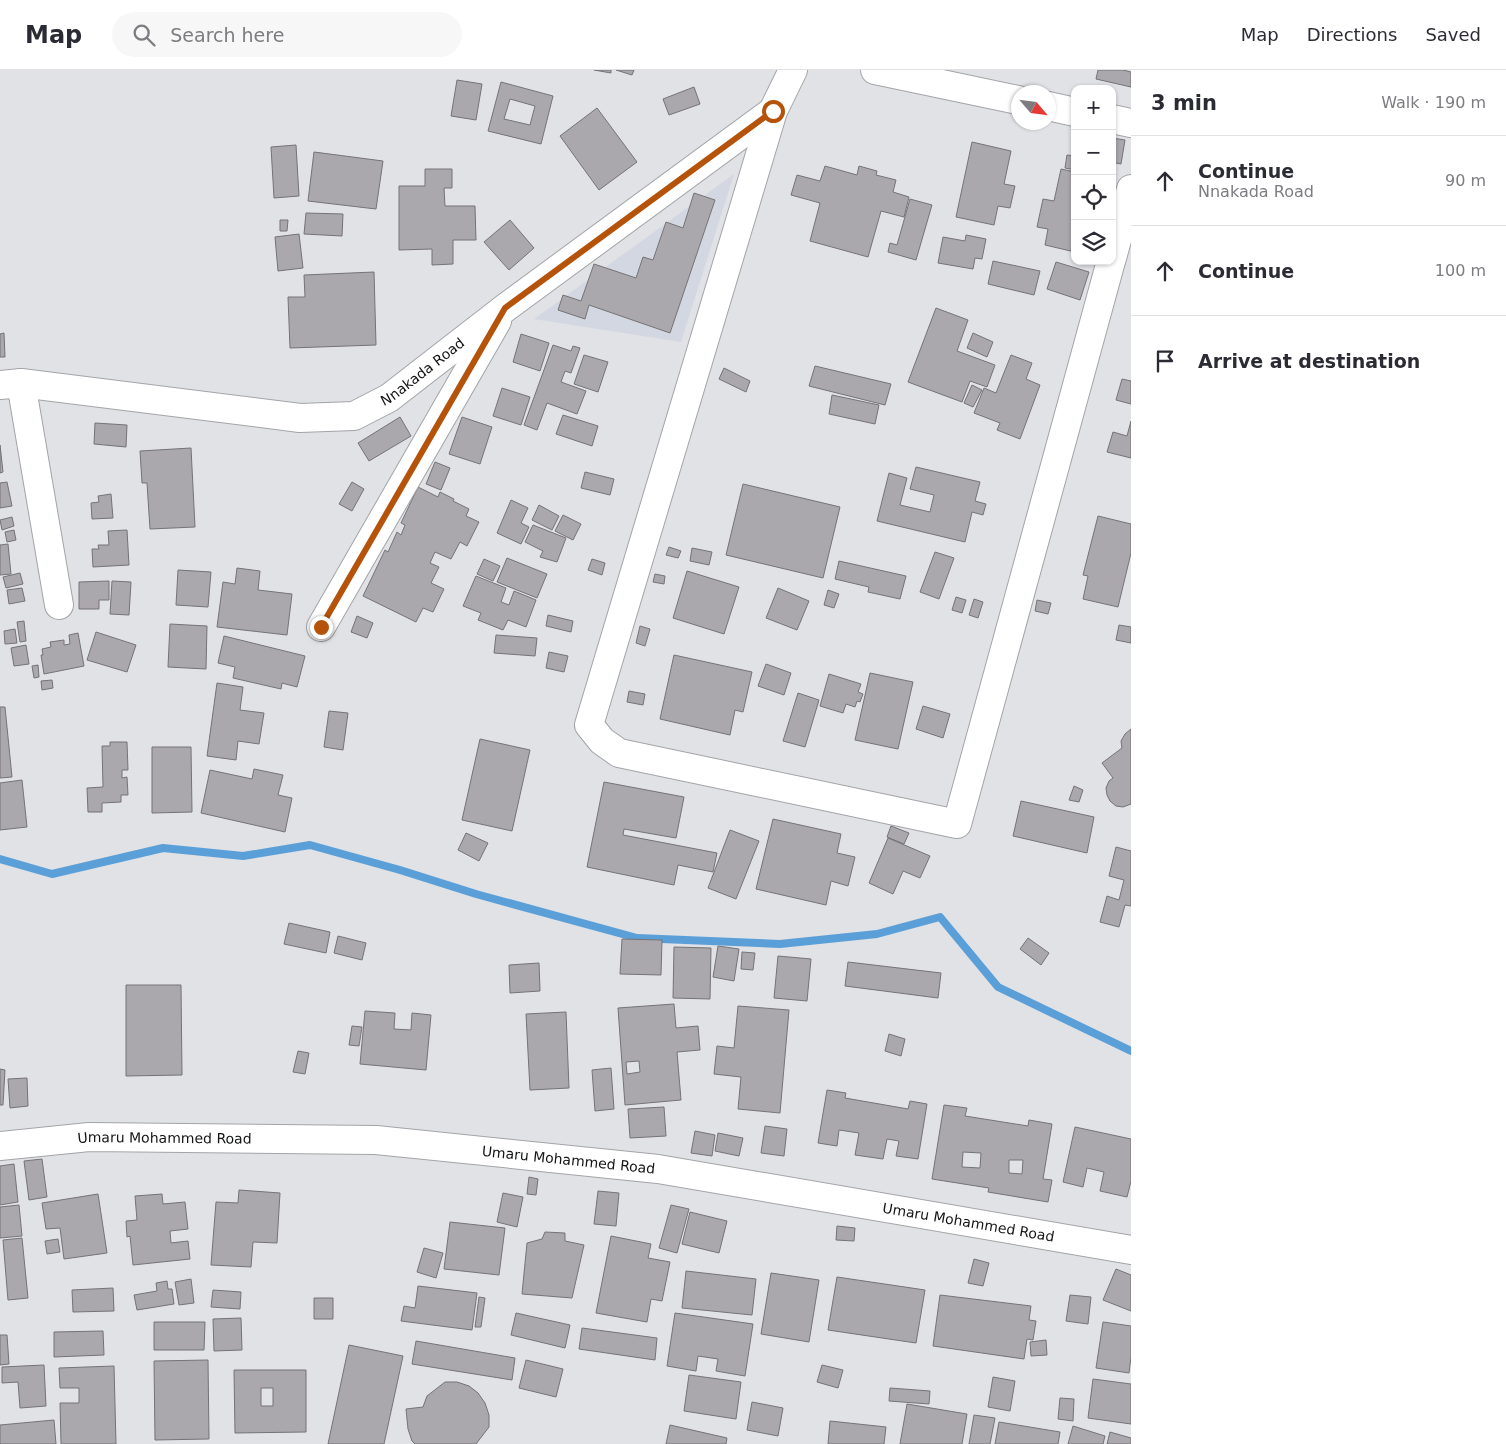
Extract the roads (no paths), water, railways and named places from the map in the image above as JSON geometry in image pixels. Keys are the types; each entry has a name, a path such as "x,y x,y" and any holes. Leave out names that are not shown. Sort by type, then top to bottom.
{"street":[{"path":"793,70 773,111 589,725 602,741 619,753 957,824 1110,265"},
{"path":"875,70 1011,99"},
{"path":"1056,108 1071,111"},
{"name":"Nnakada Road","path":"11,384 300,418 354,416 389,398 505,308 773,111"},
{"path":"1116,120 1131,123"},
{"path":"1116,243 1131,189"},
{"path":"321,627 505,308"},
{"path":"11,384 59,605"},
{"name":"Umaru Mohammed Road","path":"0,1146 89,1137 376,1140 658,1169 1131,1250"}],"waterway":[{"path":"0,859 52,874 163,848 243,856 310,845 400,870 476,894 637,938 780,944 877,934 940,917 998,987 1131,1051"}]}
